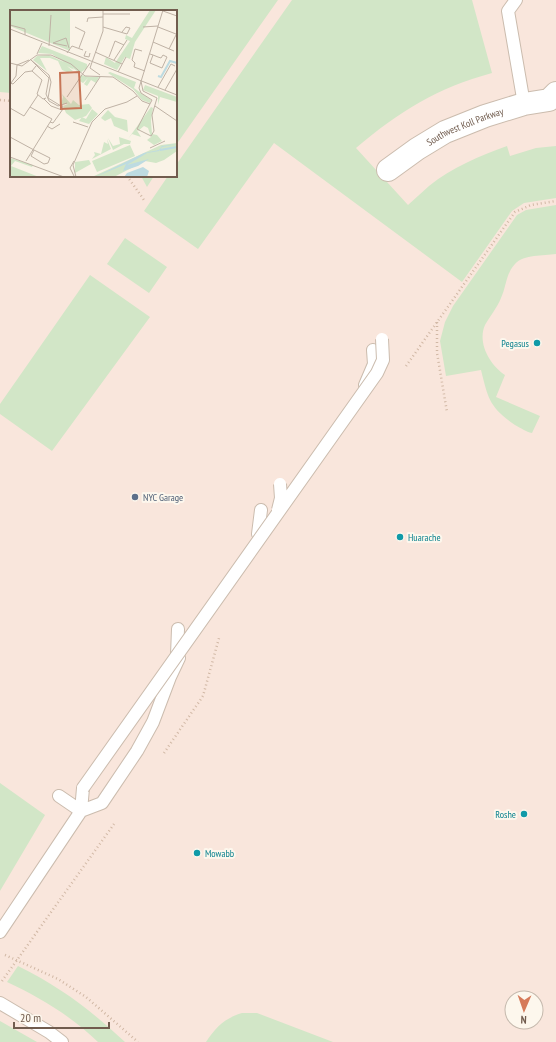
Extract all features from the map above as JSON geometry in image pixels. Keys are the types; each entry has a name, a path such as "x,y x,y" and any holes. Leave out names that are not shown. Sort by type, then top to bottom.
{"street":[{"name":"Southwest Koll Parkway","path":"388,170 417,149 445,132 485,116 524,104 554,99"}],"lane":[{"path":"516,0 508,11 524,104"},
{"path":"0,932 81,811 83,788 377,373 383,360 384,349 382,339"},
{"path":"81,811 102,803 137,751 153,722 170,677 190,638 258,534 366,383 374,364 373,350"},
{"path":"276,515 281,498 280,484"},
{"path":"258,534 261,510"},
{"path":"177,655 178,629"},
{"path":"59,796 81,811"},
{"path":"0,1003 49,1032 62,1042"}],"path":[{"path":"0,100 10,101"},
{"path":"128,177 144,200"},
{"path":"405,367 515,212 527,206 556,201"},
{"path":"438,321 437,353 447,412"},
{"path":"162,755 203,696 220,634"},
{"path":"0,984 117,820"},
{"path":"6,955 58,979 86,997 138,1042"}],"shaded area":[{"path":"0,0 556,0 556,1042 0,1042"}],"green space":[{"path":"0,0 278,0 177,144 177,10 10,10 10,93 0,92"},
{"path":"292,0 472,0 492,73 454,86 420,102 388,123 356,148 408,205 429,186 447,173 466,163 507,146 510,156 536,148 556,146 556,198 524,203 512,211 462,282 274,143 198,249 144,211 167,177 177,177 177,164"},
{"path":"142,177 153,177 147,187"},
{"path":"556,205 556,254 523,258 515,264 508,276 503,294 485,325 483,332 486,353 494,366 505,375 496,397 540,416 532,433 506,419 495,407 488,395 481,370 446,376 440,341 445,322 453,306 517,215 526,210"},
{"path":"125,238 167,267 149,293 107,264"},
{"path":"90,275 150,317 52,451 0,414 0,404"},
{"path":"0,783 45,815 0,891"},
{"path":"18,966 48,982 74,1000 99,1019 125,1042 98,1042 55,1008 32,994 7,982"},
{"path":"242,1013 257,1013 333,1042 206,1042 221,1024 226,1020"},
{"path":"0,1021 37,1042 0,1042"}],"place":[{"name":"Pegasus","path":"537,343"},
{"name":"NYC Garage","path":"135,497"},
{"name":"Huarache","path":"400,537"},
{"name":"Roshe","path":"524,814"},
{"name":"Mowabb","path":"197,853"}]}
